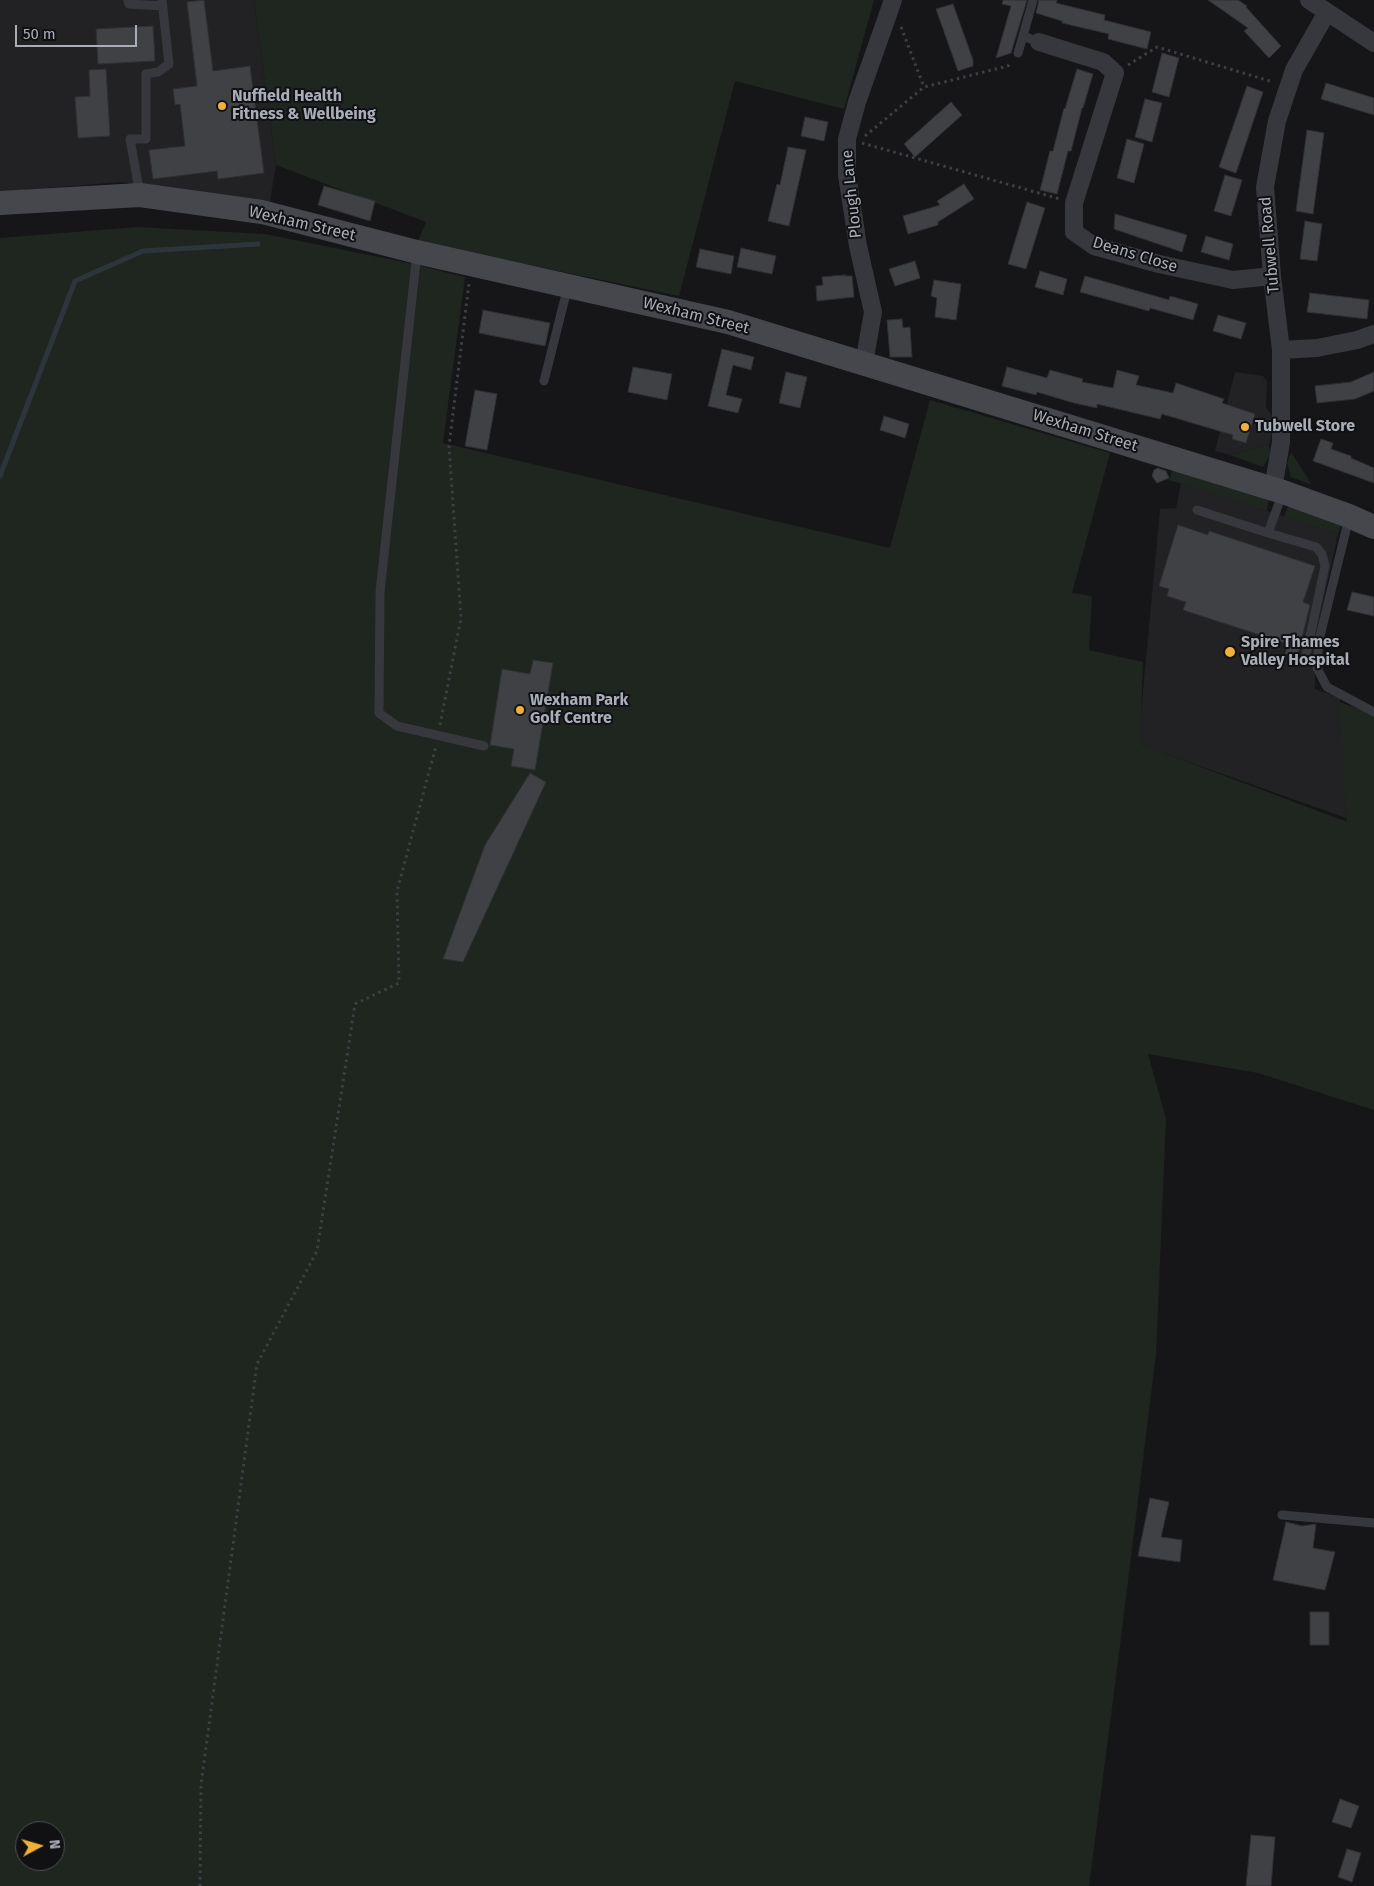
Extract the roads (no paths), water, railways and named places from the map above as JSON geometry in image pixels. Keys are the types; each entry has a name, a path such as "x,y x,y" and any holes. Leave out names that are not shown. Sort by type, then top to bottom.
{"street":[{"path":"1309,0 1374,43"},
{"name":"Plough Lane","path":"864,364 873,312 856,237 847,175 847,139 857,102 892,2"},
{"name":"Tubwell Road","path":"1278,490 1281,442 1281,350 1272,276 1265,187 1277,120 1288,87 1294,70 1326,12"},
{"name":"Deans Close","path":"1031,39 1103,62 1115,73 1074,203 1074,232 1094,246 1158,264 1233,280 1272,276"},
{"name":"Wexham Street","path":"0,203 140,195 262,212 417,252 728,322 1278,490 1374,527"},
{"path":"1281,350 1325,346 1357,340 1374,334"}],"lane":[{"path":"128,0 129,4 162,3 169,64 158,72 146,74 146,139 130,139 140,195"},
{"path":"1018,53 1031,39 1033,0"},
{"path":"417,252 380,592 379,713 397,726 484,746"},
{"path":"544,381 568,286"},
{"path":"1268,532 1278,490"},
{"path":"1197,510 1316,547 1322,554 1325,566 1305,660"},
{"path":"1349,516 1319,640 1317,668 1327,687 1374,712"},
{"path":"1282,1515 1374,1523"}],"waterway":[{"path":"0,476 75,281 143,251 258,244"}],"place":[{"name":"Nuffield Health Fitness & Wellbeing","path":"222,106"},
{"name":"Tubwell Store","path":"1245,427"},
{"name":"Spire Thames Valley Hospital","path":"1230,652"},
{"name":"Wexham Park Golf Centre","path":"520,710"}]}
